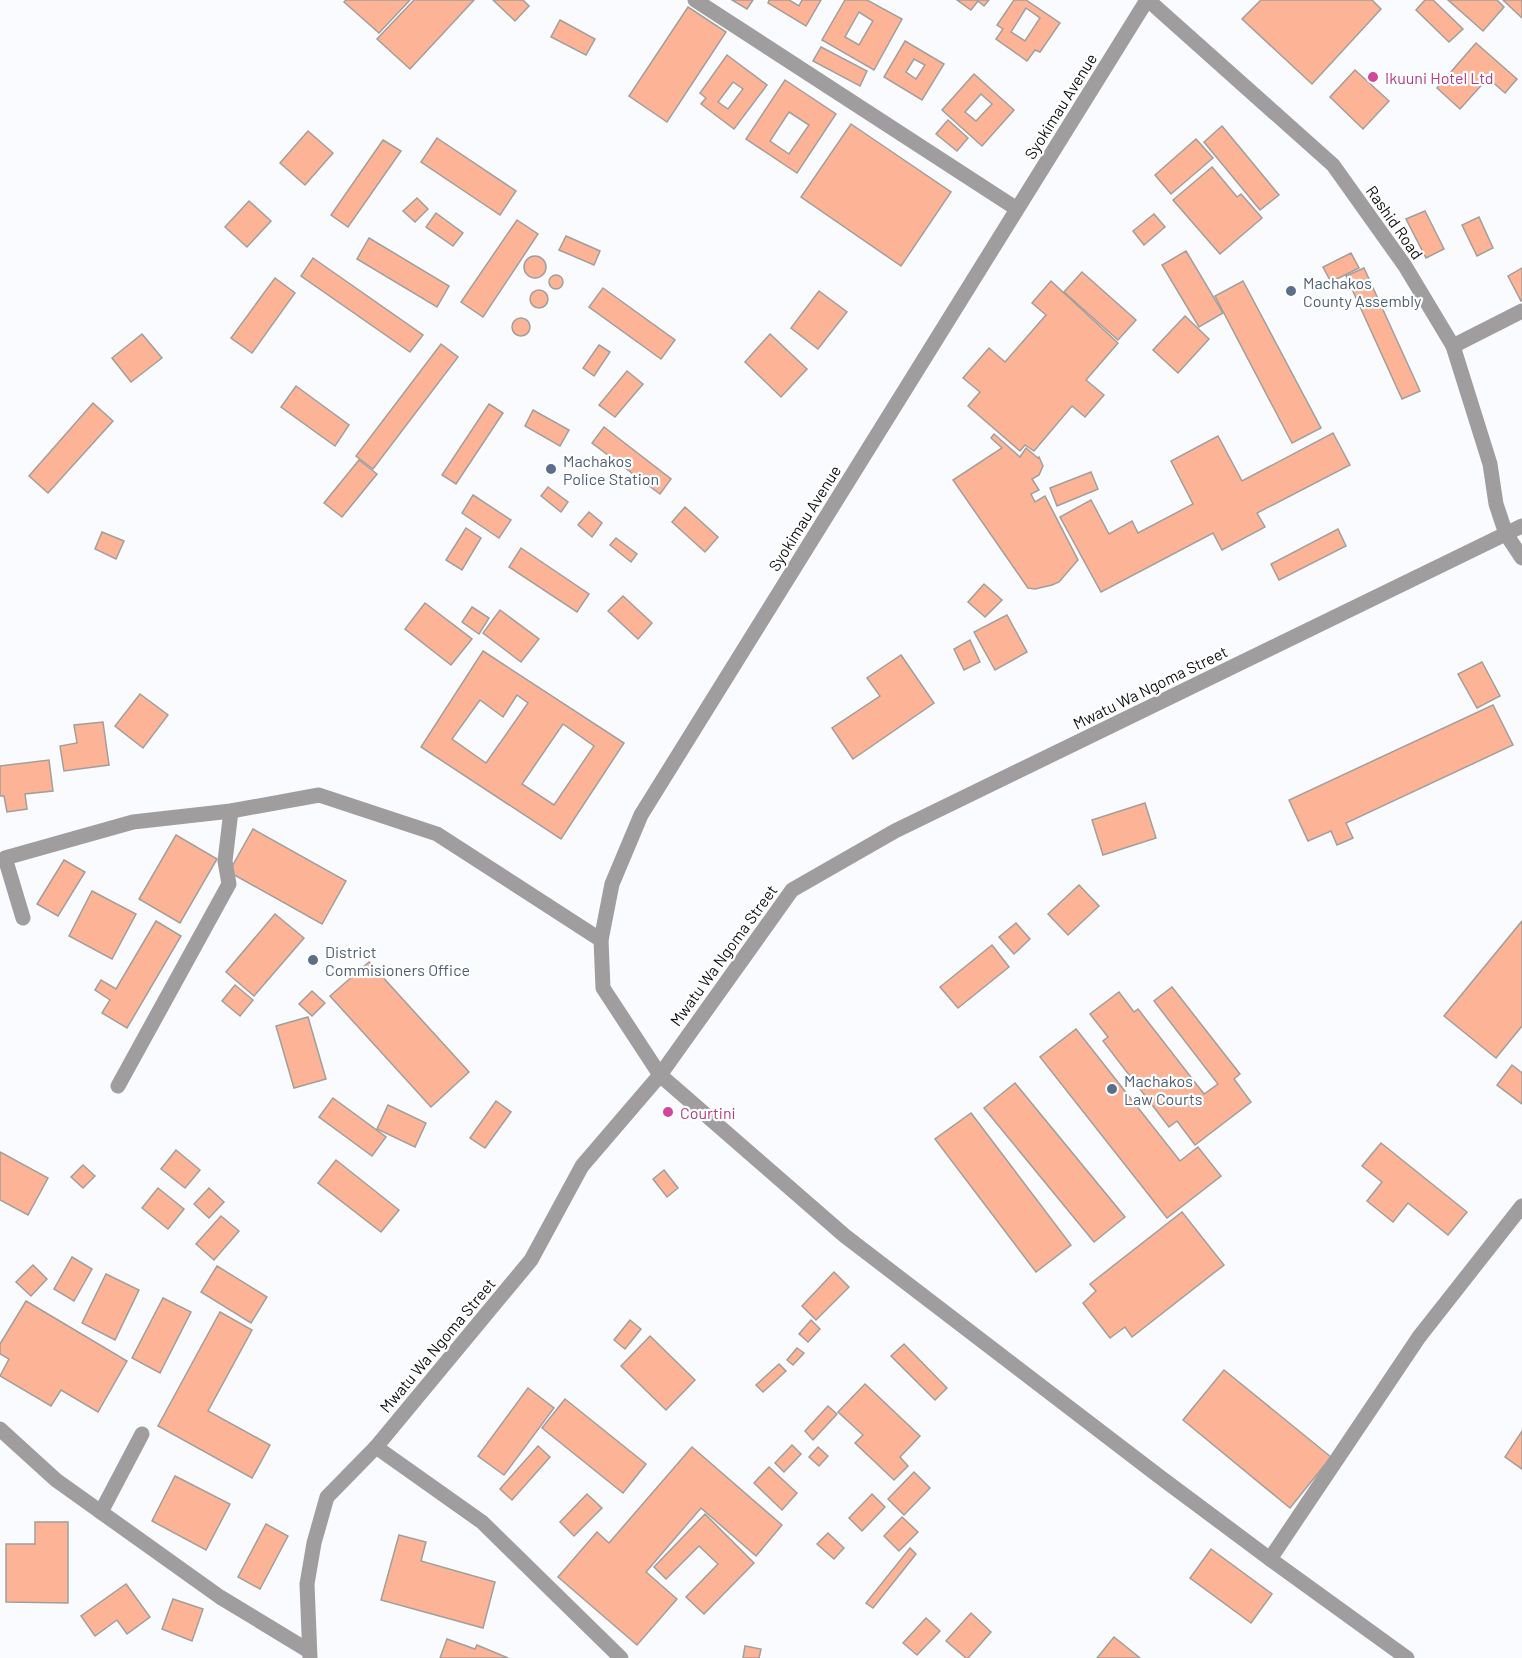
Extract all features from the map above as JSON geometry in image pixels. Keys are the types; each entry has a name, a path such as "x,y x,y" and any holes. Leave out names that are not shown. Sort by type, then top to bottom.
{"street":[{"path":"695,0 1017,209"},
{"name":"Syokimau Avenue","path":"1147,0 640,815 612,884 601,940 603,988 660,1075 845,1236 1160,1477 1407,1658"},
{"name":"Rashid Road","path":"1147,0 1333,165 1405,266 1453,346 1490,464 1496,504 1506,534"},
{"path":"1453,346 1522,311"},
{"name":"Mwatu Wa Ngoma Street","path":"309,1655 307,1584 314,1543 327,1497 376,1447 531,1260 582,1166 660,1075 792,890 895,831 1522,526"},
{"path":"1506,534 1522,558"},
{"path":"23,918 5,858 133,822 231,811 320,795 437,834 601,940"},
{"path":"118,1086 229,884 225,861 231,811"},
{"path":"1270,1559 1419,1337 1522,1206"},
{"path":"0,1429 56,1480 220,1597 309,1655"},
{"path":"101,1512 142,1434"},
{"path":"376,1447 482,1522 621,1658"}],"building":[{"path":"346,0 410,0 379,33 344,2"},
{"path":"414,0 474,0 410,69 377,39"},
{"path":"493,0 523,0 529,6 515,21"},
{"path":"732,0 753,0 747,9"},
{"path":"769,0 789,0 799,6 802,0 821,0 806,26 768,3"},
{"path":"845,0 867,0 902,19 874,70 822,40","holes":["859,12 873,21 859,45 845,37"]},
{"path":"957,0 989,0 984,6 978,1 971,10"},
{"path":"1014,0 1026,0 1060,23 1040,52 1035,50 1027,61 996,39 1003,29 997,25","holes":["1026,8 1040,18 1025,41 1011,32"]},
{"path":"1261,0 1372,0 1381,9 1312,84 1242,19"},
{"path":"1425,0 1433,0 1463,29 1449,42 1416,10"},
{"path":"1448,0 1497,0 1504,7 1483,31"},
{"path":"1503,0 1522,0 1522,18"},
{"path":"688,7 726,32 667,122 629,96"},
{"path":"560,20 595,39 586,55 551,37"},
{"path":"905,41 944,64 922,100 884,77","holes":["914,59 925,65 916,79 906,72"]},
{"path":"1476,43 1517,79 1505,93 1488,78 1460,109 1437,88"},
{"path":"821,47 867,71 860,86 813,61"},
{"path":"727,55 767,85 734,129 701,104 706,98 700,93","holes":["733,82 743,89 728,109 718,102"]},
{"path":"1355,70 1389,101 1363,129 1330,97"},
{"path":"974,74 1014,110 982,146 942,110","holes":["981,94 992,104 976,121 965,112"]},
{"path":"785,80 836,114 797,173 746,139","holes":["789,112 809,125 789,154 770,141"]},
{"path":"948,120 968,138 957,151 936,134"},
{"path":"851,124 951,192 901,266 801,197"},
{"path":"1222,126 1279,195 1260,210 1204,142"},
{"path":"308,131 333,153 305,185 280,163"},
{"path":"437,138 516,191 500,215 421,162"},
{"path":"1196,139 1213,158 1171,194 1155,175"},
{"path":"383,140 401,151 348,227 331,215"},
{"path":"1212,167 1237,197 1241,194 1262,218 1220,254 1173,200"},
{"path":"417,198 428,209 415,222 403,211"},
{"path":"249,201 271,221 247,247 225,227"},
{"path":"1425,211 1444,249 1426,258 1406,219"},
{"path":"436,213 463,233 453,246 426,227"},
{"path":"1154,214 1165,227 1144,245 1133,231"},
{"path":"1479,217 1493,248 1477,256 1462,225"},
{"path":"517,220 538,234 483,317 461,302"},
{"path":"566,236 600,251 594,265 559,250"},
{"path":"369,238 449,286 437,307 357,259"},
{"path":"1186,251 1223,313 1199,327 1162,265"},
{"path":"1351,253 1359,268 1331,282 1323,267"},
{"path":"535,256 545,263 546,267 539,277 535,278 525,271 524,267 531,257"},
{"path":"313,258 423,335 410,352 301,276"},
{"path":"1364,268 1420,391 1402,399 1346,276"},
{"path":"1522,268 1522,300 1521,301 1508,276"},
{"path":"1082,272 1136,320 1118,340 1064,292"},
{"path":"553,275 559,275 563,282 559,289 553,289 549,285 549,279"},
{"path":"275,278 295,293 252,353 231,338"},
{"path":"1051,281 1118,343 1086,380 1104,395 1085,417 1072,406 1034,451 1025,445 1020,451 968,406 980,392 963,378 989,348 1005,362 1046,315 1032,303"},
{"path":"1243,281 1321,428 1292,443 1215,296"},
{"path":"603,288 675,340 661,359 589,307"},
{"path":"539,290 545,293 548,299 545,305 539,308 533,305 530,299 533,293"},
{"path":"819,291 847,312 818,349 791,328"},
{"path":"1185,316 1209,339 1178,373 1153,350"},
{"path":"517,318 525,318 530,323 528,334 517,336 512,331 512,323"},
{"path":"142,334 162,358 131,382 112,358"},
{"path":"770,334 807,369 781,397 745,362"},
{"path":"441,344 458,357 373,469 356,456"},
{"path":"599,345 610,352 594,376 583,368"},
{"path":"627,371 643,384 615,417 599,405"},
{"path":"296,386 349,425 335,446 281,407"},
{"path":"93,403 113,421 48,493 29,476"},
{"path":"489,404 503,413 456,484 442,475"},
{"path":"533,410 569,430 560,446 525,426"},
{"path":"604,427 671,479 660,494 592,443"},
{"path":"1333,433 1350,465 1257,513 1265,527 1222,550 1213,533 1101,592 1060,517 1091,500 1109,534 1132,521 1138,533 1193,504 1171,461 1218,436 1242,481"},
{"path":"994,434 1020,457 1026,448 1039,457 1043,466 1039,475 1032,479 1039,490 1031,494 1035,502 1045,496 1078,560 1059,582 1052,585 1035,589 1028,588 953,480 1002,448 991,438"},
{"path":"359,460 377,474 342,517 324,503"},
{"path":"1091,472 1098,489 1057,506 1050,488"},
{"path":"548,487 568,502 561,512 541,496"},
{"path":"473,495 511,520 499,538 462,513"},
{"path":"685,507 718,537 705,552 672,522"},
{"path":"589,512 602,523 592,537 578,525"},
{"path":"466,528 481,538 462,570 446,560"},
{"path":"1338,529 1346,546 1279,580 1271,564"},
{"path":"102,532 124,541 116,559 95,549"},
{"path":"616,538 637,554 631,562 610,545"},
{"path":"521,548 589,594 577,612 509,567"},
{"path":"984,584 1002,600 985,617 968,602"},
{"path":"623,596 652,623 638,639 608,611"},
{"path":"425,603 472,639 451,665 405,629"},
{"path":"472,607 489,618 479,634 462,622"},
{"path":"500,610 539,639 521,662 483,633"},
{"path":"1007,615 1027,652 995,670 974,632"},
{"path":"970,640 980,662 964,670 954,649"},
{"path":"483,651 624,743 561,839 421,747","holes":["517,695 528,703 486,763 452,739 480,700 503,717","563,724 594,746 554,805 522,784"]},
{"path":"901,655 934,703 853,759 832,728 880,696 867,678"},
{"path":"1482,662 1500,696 1477,708 1458,674"},
{"path":"140,694 168,715 143,748 115,726"},
{"path":"1493,705 1513,745 1346,823 1353,838 1337,845 1331,831 1308,841 1289,800"},
{"path":"103,722 109,765 64,771 60,746 77,743 74,725"},
{"path":"49,760 53,791 25,794 27,809 7,812 4,796 0,796 0,766"},
{"path":"1145,803 1156,838 1103,855 1092,820"},
{"path":"253,829 346,881 322,924 229,872"},
{"path":"176,835 217,859 180,923 139,899"},
{"path":"64,860 85,872 58,916 37,904"},
{"path":"1079,885 1099,906 1068,935 1048,914"},
{"path":"92,891 136,914 112,959 69,936"},
{"path":"275,914 304,938 254,996 226,972"},
{"path":"156,921 181,936 127,1028 102,1013 110,1000 95,990 101,980 116,989"},
{"path":"1522,921 1522,1026 1496,1058 1444,1016"},
{"path":"1016,923 1030,939 1014,954 999,937"},
{"path":"992,945 1009,967 958,1008 940,987"},
{"path":"369,962 469,1072 431,1107 330,996"},
{"path":"235,985 253,1000 240,1016 222,1001"},
{"path":"1172,987 1240,1074 1234,1079 1251,1102 1195,1145 1177,1121 1169,1127 1103,1041 1108,1037 1090,1014 1119,992 1134,1012 1138,1009 1204,1094 1218,1084 1154,1001"},
{"path":"312,991 325,1003 312,1016 299,1004"},
{"path":"308,1017 326,1079 294,1088 276,1026"},
{"path":"1076,1029 1180,1161 1198,1147 1221,1176 1167,1218 1040,1057"},
{"path":"1512,1065 1522,1073 1522,1104 1497,1085"},
{"path":"1015,1083 1125,1217 1094,1242 984,1108"},
{"path":"333,1098 386,1137 372,1156 319,1117"},
{"path":"496,1101 511,1112 485,1148 470,1138"},
{"path":"388,1105 426,1123 415,1147 377,1129"},
{"path":"971,1113 1071,1245 1036,1272 935,1139"},
{"path":"1381,1143 1467,1212 1448,1235 1408,1203 1393,1222 1367,1201 1382,1182 1362,1166"},
{"path":"176,1150 200,1170 185,1188 161,1169"},
{"path":"0,1152 48,1178 28,1215 0,1200"},
{"path":"336,1160 399,1210 381,1232 318,1183"},
{"path":"83,1165 95,1176 83,1188 71,1177"},
{"path":"664,1170 678,1188 667,1197 653,1179"},
{"path":"158,1188 184,1209 168,1229 142,1208"},
{"path":"209,1188 224,1202 209,1218 194,1204"},
{"path":"1182,1212 1224,1265 1132,1337 1125,1327 1110,1338 1083,1303 1096,1291 1090,1284"},
{"path":"221,1216 239,1231 214,1260 196,1244"},
{"path":"72,1257 92,1269 74,1301 54,1289"},
{"path":"33,1265 47,1279 31,1296 16,1282"},
{"path":"217,1266 267,1297 251,1323 201,1292"},
{"path":"834,1272 849,1287 816,1320 802,1306"},
{"path":"106,1274 139,1290 115,1340 82,1323"},
{"path":"163,1298 191,1312 160,1373 132,1358"},
{"path":"26,1301 127,1361 98,1412 61,1390 51,1406 0,1376 9,1359 0,1354 0,1344"},
{"path":"220,1312 252,1330 208,1411 270,1445 252,1478 158,1426"},
{"path":"630,1320 641,1329 625,1349 614,1340"},
{"path":"811,1320 820,1329 808,1342 799,1334"},
{"path":"650,1336 695,1380 666,1410 621,1366"},
{"path":"904,1344 947,1388 935,1400 891,1356"},
{"path":"797,1348 804,1353 793,1365 787,1360"},
{"path":"779,1364 786,1371 763,1392 756,1385"},
{"path":"1224,1370 1331,1457 1290,1508 1183,1420"},
{"path":"865,1384 920,1436 900,1457 908,1466 894,1480 855,1443 863,1435 838,1412"},
{"path":"528,1388 554,1408 504,1475 478,1456"},
{"path":"565,1399 646,1464 623,1493 542,1428"},
{"path":"828,1406 837,1414 813,1440 805,1431"},
{"path":"1522,1431 1522,1469 1505,1457"},
{"path":"792,1445 801,1454 784,1472 775,1463"},
{"path":"538,1446 550,1457 512,1500 500,1489"},
{"path":"692,1447 782,1525 756,1556 701,1508 646,1572 677,1599 637,1645 558,1577 597,1532 609,1543"},
{"path":"818,1447 828,1456 819,1466 809,1457"},
{"path":"769,1467 797,1493 782,1510 754,1483"},
{"path":"914,1472 930,1488 904,1515 888,1499"},
{"path":"175,1476 230,1504 206,1550 152,1521"},
{"path":"587,1494 602,1508 574,1536 560,1522"},
{"path":"872,1494 885,1507 862,1531 849,1518"},
{"path":"705,1514 754,1563 704,1614 686,1597 718,1564 699,1546 666,1579 654,1567"},
{"path":"902,1517 918,1532 899,1551 884,1536"},
{"path":"35,1522 68,1522 68,1603 6,1602 6,1544 35,1544"},
{"path":"266,1524 288,1536 260,1589 238,1577"},
{"path":"828,1533 844,1548 834,1559 817,1544"},
{"path":"399,1535 426,1542 421,1561 495,1582 483,1628 381,1600"},
{"path":"910,1548 916,1554 873,1608 866,1603"},
{"path":"1211,1549 1272,1594 1251,1623 1190,1578"},
{"path":"126,1584 150,1617 127,1634 117,1620 95,1636 81,1616"},
{"path":"173,1599 203,1609 192,1641 162,1629"},
{"path":"971,1613 991,1632 966,1658 946,1641"},
{"path":"926,1618 940,1631 917,1655 903,1643"},
{"path":"1114,1637 1140,1658 1097,1658"},
{"path":"447,1639 475,1649 477,1645 508,1658 440,1658"},
{"path":"745,1646 761,1649 759,1658 743,1658"}],"place":[{"name":"Ikuuni Hotel Ltd","path":"1373,77"},
{"name":"Machakos County Assembly","path":"1291,291"},
{"name":"Machakos Police Station","path":"551,469"},
{"name":"District Commisioners Office","path":"313,960"},
{"name":"Machakos Law Courts","path":"1112,1089"},
{"name":"Courtini","path":"668,1112"}]}
